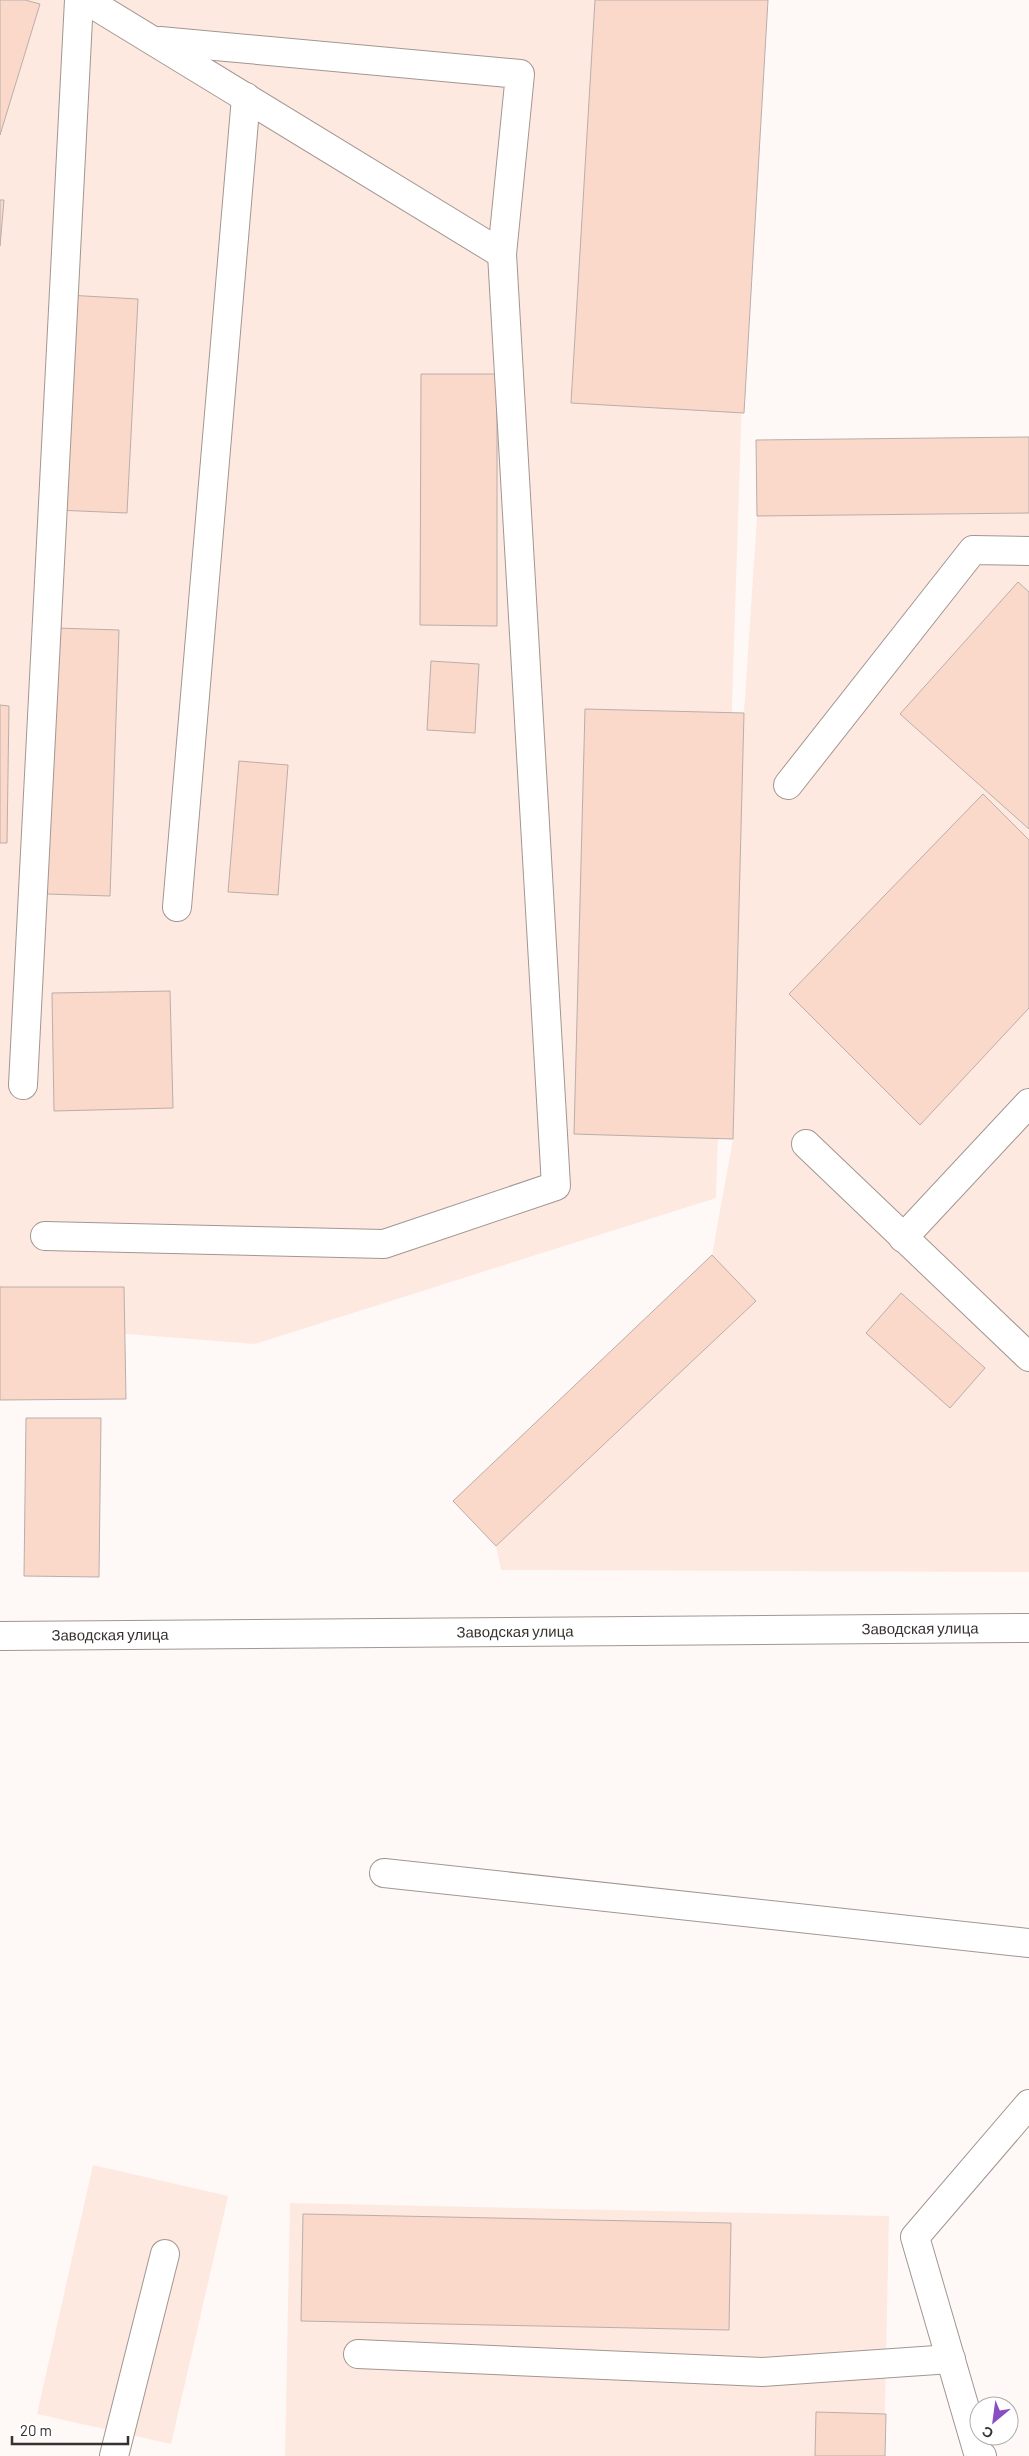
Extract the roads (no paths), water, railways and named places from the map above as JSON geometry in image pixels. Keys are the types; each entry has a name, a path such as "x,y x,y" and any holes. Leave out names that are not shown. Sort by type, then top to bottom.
{"street":[{"path":"23,1085 79,0"},
{"path":"86,0 502,254"},
{"path":"45,1236 384,1244 556,1186 502,254 520,74 154,41"},
{"path":"177,907 246,97"},
{"path":"788,785 973,550 1029,552"},
{"path":"903,1238 1029,1103"},
{"path":"806,1144 1029,1357"},
{"name":"Заводская улица","path":"0,1636 1029,1628"},
{"path":"384,1873 1029,1943"},
{"path":"980,2455 915,2237 1029,2104"},
{"path":"114,2456 165,2254"},
{"path":"358,2354 762,2372 951,2359"}]}
